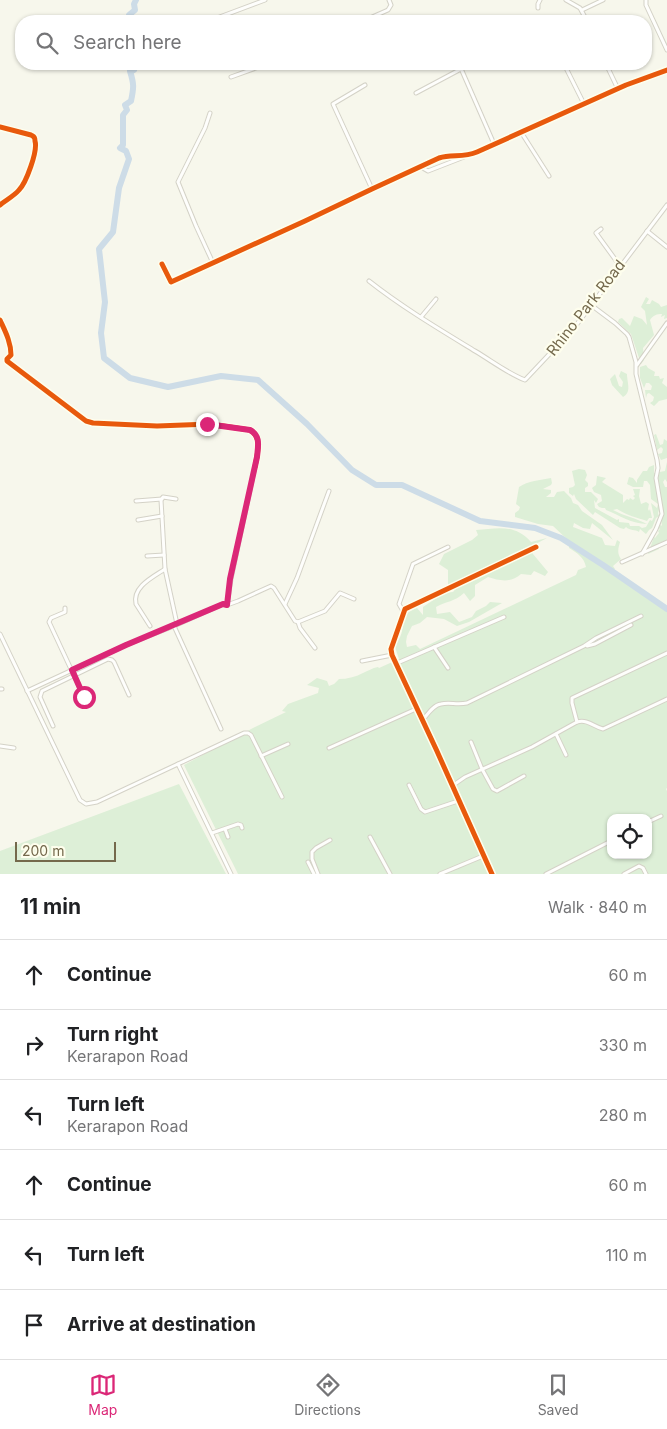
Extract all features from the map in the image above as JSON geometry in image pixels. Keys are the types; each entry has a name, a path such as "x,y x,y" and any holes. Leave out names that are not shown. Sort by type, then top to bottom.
{"street":[{"path":"225,15 265,0"},
{"path":"377,15 388,10 391,5 389,0"},
{"path":"538,8 540,0"},
{"path":"566,0 582,10 584,15"},
{"path":"582,10 603,0"},
{"path":"646,0 651,15"},
{"path":"652,18 667,50"},
{"path":"232,77 251,70"},
{"path":"416,93 459,70"},
{"path":"461,70 494,144"},
{"path":"567,70 584,104"},
{"path":"609,70 618,88"},
{"path":"421,167 428,171 468,156 618,88 667,70"},
{"path":"365,85 333,104 372,189"},
{"path":"210,113 205,128 178,182 213,263"},
{"path":"0,127 31,135 36,145 35,153 21,188 0,205"},
{"path":"521,132 549,176"},
{"path":"162,264 171,282 444,157 468,156"},
{"name":"Rhino Park Road","path":"368,281 421,317 513,375 525,380 574,328 667,205"},
{"path":"601,229 596,233 620,266"},
{"path":"647,231 667,247"},
{"path":"421,317 436,299"},
{"path":"591,305 625,331 629,337 657,460 656,478 662,514 642,554"},
{"path":"0,320 11,350 11,355 7,358 7,361 86,421 138,426 210,424 248,429 255,433 258,439 255,467 230,579 227,605"},
{"path":"637,366 667,323"},
{"path":"285,605 329,491"},
{"path":"136,501 163,497 176,499"},
{"path":"162,498 164,569 176,625 221,729"},
{"path":"138,520 162,516"},
{"path":"622,562 667,542"},
{"path":"403,611 399,604 414,564 448,547"},
{"path":"492,874 416,709 391,649 404,609 536,547"},
{"path":"147,556 164,555"},
{"path":"150,626 136,604 135,598 142,585 164,569"},
{"path":"27,691 126,645 271,586 315,648"},
{"path":"298,622 325,611 340,593 354,599"},
{"path":"65,608 65,612 51,618 49,622 84,697"},
{"path":"422,721 438,704 457,705 467,703 641,616"},
{"path":"396,664 504,617"},
{"path":"584,646 594,644 631,625"},
{"path":"0,634 80,800 84,803 97,802 246,732 251,735 282,797"},
{"path":"434,647 448,668"},
{"path":"577,722 572,698 667,654"},
{"path":"362,661 392,655"},
{"path":"53,726 40,700 40,693 46,688 110,659 114,662 129,695"},
{"path":"452,786 465,777 556,734 577,722 588,722 603,729 667,699"},
{"path":"330,748 416,709"},
{"path":"556,734 566,754"},
{"path":"471,742 492,789 497,791 524,776"},
{"path":"261,756 288,744"},
{"path":"0,746 14,748"},
{"path":"178,764 231,874"},
{"path":"409,785 421,810 425,812 458,801"},
{"path":"652,820 661,816"},
{"path":"212,833 239,824 242,828"},
{"path":"225,829 228,837"},
{"path":"370,837 390,874"},
{"path":"318,874 312,859 312,852 330,840"},
{"path":"546,874 607,843"},
{"path":"440,874 483,856"},
{"path":"308,862 314,874"},
{"path":"624,874 639,866 643,868 646,874"}],"green space":[{"path":"646,297 649,299 646,304 650,304 652,300 661,307 667,305 667,318 664,319 665,315 661,317 662,314 658,314 650,320 654,335 643,348 644,360 641,364 631,334 618,322 622,318 630,326 634,316 642,319 647,325 645,311 641,307"},
{"path":"646,365 655,372 654,376 659,376 660,379 664,378 662,383 667,387 667,399 659,401 654,406 650,403 654,397 649,393 646,398 645,390 651,390 652,386 646,383 644,388 640,378 640,367"},
{"path":"621,371 627,374 628,387 626,395 623,397 612,385 610,379 615,374 619,386 622,387 623,382 619,376"},
{"path":"656,434 660,445 663,444 664,439 667,441 667,458 661,460 658,454 662,453 663,449 661,447 657,450 654,435"},
{"path":"667,462 667,482 665,479 663,482 665,487 667,487 667,544 664,541 659,543 659,549 648,554 654,537 659,533 660,529 658,528 660,524 662,525 659,510 659,516 646,534 640,529 639,532 626,527 624,529 620,528 595,512 593,515 576,499 574,494 573,496 569,493 569,488 575,485 572,471 585,470 587,475 585,480 588,486 585,488 585,492 591,492 598,499 596,503 594,500 595,508 617,520 619,519 619,522 629,523 630,526 646,527 654,517 651,503 657,508 658,504 651,499 650,485 647,481 644,481 643,487 633,487 627,484 629,477 633,478 637,483 643,471 647,471 649,467 654,465 654,473 665,471"},
{"path":"597,476 606,478 602,482 623,495 623,503 627,499 633,500 635,498 633,496 635,495 633,489 640,489 641,504 646,502 649,504 648,509 649,511 650,509 652,518 649,518 647,521 617,509 613,510 647,524 631,521 599,507 597,504 602,501 601,495 594,492 592,488 596,485"},
{"path":"551,478 551,485 543,489 551,490 551,493 546,497 554,497 557,492 564,491 573,503 602,525 613,540 592,523 590,529 583,528 574,523 573,527 602,538 605,545 615,546 617,540 620,542 618,551 621,559 613,566 615,569 610,570 667,611 667,874 238,874 184,765 286,712 282,711 288,704 318,693 319,688 307,685 317,678 327,681 329,686 339,679 354,677 399,659 395,647 406,614 417,608 423,615 423,607 444,593 453,592 459,585 448,584 448,570 439,564 444,554 478,535 476,530 506,528 519,532 531,542 547,538 528,548 548,572 545,576 534,571 531,575 521,574 513,579 505,580 488,577 475,585 475,596 470,601 464,593 454,600 436,607 437,614 450,612 459,622 472,617 476,611 490,602 502,603 469,622 457,626 444,619 427,617 420,623 412,626 407,636 407,647 416,645 420,649 576,575 578,570 586,567 582,558 569,548 569,541 553,526 538,524 515,517 515,513 520,507 516,504 519,487 530,482"},
{"path":"179,784 226,874 0,874 0,851"}],"waterway":[{"path":"129,15 135,10 134,4 136,0"},
{"path":"134,70 130,71 133,89 131,101 125,105 127,110 123,115 123,145 120,148 126,151 129,159 119,188 113,232 99,249 105,302 101,333 104,358 130,378 168,387 221,376 258,380 307,424 352,470 376,485 402,485 480,521 535,528 561,538 667,609"}],"cycle path":[{"path":"162,264 171,282 439,158 477,152 626,85 667,70"},
{"path":"0,127 31,135 35,138 35,152 25,181 15,194 0,205"},
{"path":"0,320 10,346 11,355 7,361 86,421 93,423 157,426 210,424 250,430 257,437 258,442 255,467"},
{"path":"492,874 392,655 391,649 405,609 536,547"}],"route":[{"path":"84,697 72,670 223,604 227,605 230,579 257,457 258,439 255,433 250,430 207,424"}]}
